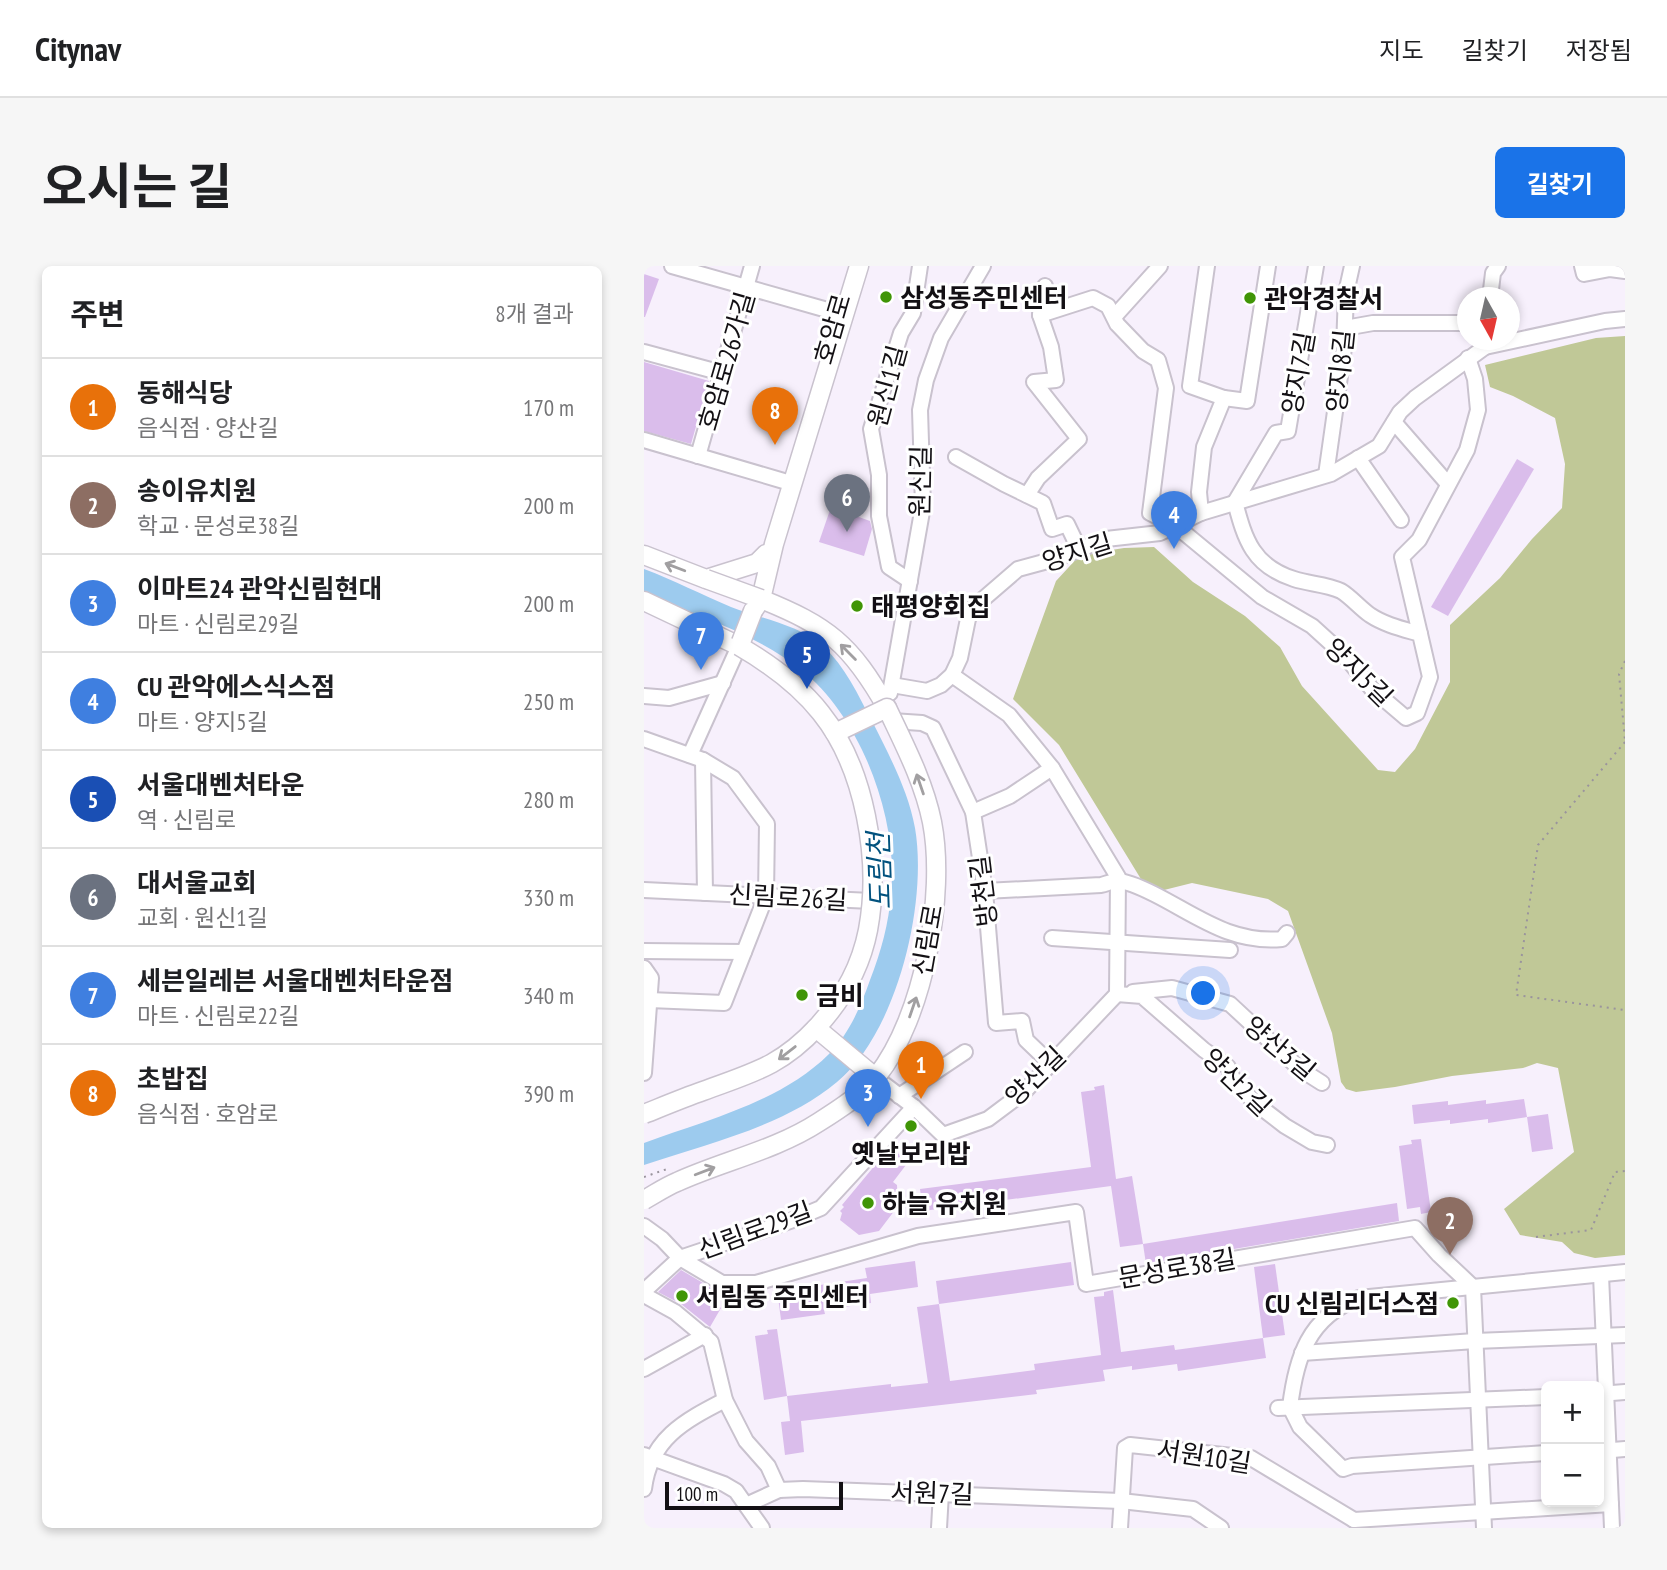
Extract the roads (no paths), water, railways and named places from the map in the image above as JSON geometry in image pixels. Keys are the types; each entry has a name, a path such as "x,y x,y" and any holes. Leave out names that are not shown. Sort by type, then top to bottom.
{"main road":[{"name":"호암로","path":"768,555 850,266"},
{"path":"740,644 756,603 768,555 859,266"},
{"path":"644,555 706,579 757,562 768,555"},
{"path":"768,555 773,584 786,609"},
{"name":"신림로","path":"644,1200 676,1182 789,1138 816,1124 876,1078 897,1044 917,994 937,889 932,820 917,775 889,714 860,664 817,625 786,609 756,603 706,579"},
{"path":"644,601 740,644 792,683 821,713 853,768 862,800 870,859 871,901 859,960 835,1006 816,1028 791,1051 754,1074 644,1114"},
{"path":"835,733 889,714"},
{"path":"816,1028 876,1078"}],"street":[{"path":"672,266 838,313"},
{"name":"호암로26가길","path":"698,456 752,266"},
{"name":"원신1길","path":"910,581 889,567 879,516 879,475 871,429 901,333 913,313 920,266"},
{"name":"원신길","path":"889,714 923,506 920,410 926,380 941,338 983,266"},
{"path":"1114,317 1160,266"},
{"path":"1207,266 1190,386 1224,398 1247,401 1268,266"},
{"name":"양지7길","path":"1235,502 1276,433 1288,430 1317,266"},
{"name":"양지8길","path":"1326,475 1337,409 1346,293 1352,266"},
{"path":"1491,287 1493,273 1498,266"},
{"path":"1582,266 1584,274 1610,269 1625,271"},
{"path":"1027,495 1038,478 1079,439 1034,382 1056,380 1051,347 1040,315 1045,286"},
{"path":"1040,315 1093,298 1108,306 1117,324 1143,351 1158,360 1166,388 1150,513 1176,526"},
{"name":"양지길","path":"1520,337 1625,318"},
{"path":"1345,328 1373,323 1457,323"},
{"name":"양지길","path":"952,675 960,658 968,619 974,607 1018,569 1106,539 1160,533 1201,513 1326,475 1379,446 1394,422 1415,398 1477,350"},
{"path":"644,352 722,373"},
{"path":"1420,634 1402,557 1419,540 1467,450 1478,410 1475,379 1468,358"},
{"path":"1201,513 1199,492 1204,447 1224,398"},
{"path":"1394,422 1448,484"},
{"path":"644,440 787,482"},
{"path":"956,457 1043,503 1052,529 1067,524 1079,550"},
{"path":"1358,458 1401,520"},
{"name":"양지5길","path":"1176,526 1262,597 1312,626 1345,656 1372,689 1406,718 1417,713 1430,677 1420,634 1372,616 1340,591 1293,579 1274,570 1258,557 1247,543 1235,502"},
{"path":"697,758 723,683 740,644"},
{"path":"892,685 927,691 941,685 952,675 1009,715 1052,768 1118,877 1117,994"},
{"path":"644,696 669,698 723,683"},
{"name":"방천길","path":"889,714 933,728 973,812 985,891 996,1023 1022,1021 1026,1040 1051,1064"},
{"path":"644,738 697,758 733,778 767,824 766,896 724,1003 649,1000"},
{"name":"신림로26길","path":"697,758 705,893"},
{"path":"973,812 1010,796 1052,768"},
{"path":"985,891 1101,885 1118,881 1145,890 1205,923 1238,936 1261,941 1282,939 1287,933"},
{"name":"신림로26길","path":"644,890 871,901"},
{"path":"1052,938 1230,950"},
{"path":"644,951 744,952"},
{"path":"644,968 651,978 644,1073"},
{"name":"양산3길","path":"1117,994 1172,988 1230,1004 1275,1048 1322,1083"},
{"name":"양산길","path":"876,1078 914,1107 943,1135 988,1119 1024,1092 1117,994"},
{"name":"양산2길","path":"1117,994 1142,996 1228,1068 1235,1083 1268,1113 1312,1142 1327,1145"},
{"path":"900,1097 965,1052"},
{"name":"신림로29길","path":"705,1335 644,1293 680,1258 821,1208 914,1107"},
{"name":"문성로38길","path":"918,1236 1076,1212 1086,1284 1415,1228 1438,1255 1473,1287"},
{"name":"신림로29길","path":"644,1226 680,1258 722,1283 756,1283 918,1236"},
{"path":"1284,1408 1306,1341 1320,1322 1341,1304 1359,1298 1625,1272"},
{"path":"1601,1275 1602,1381"},
{"path":"1473,1287 1484,1528"},
{"path":"644,1368 705,1335 711,1342 725,1400 746,1441 768,1466 779,1490"},
{"path":"1302,1353 1475,1341 1625,1335"},
{"path":"1604,1394 1625,1392"},
{"path":"1284,1408 1541,1397"},
{"path":"644,1489 648,1456 669,1433 686,1420 725,1400"},
{"path":"1284,1408 1343,1469 1352,1466 1541,1453"},
{"name":"서원10길","path":"1121,1501 1125,1448 1130,1445 1251,1458 1354,1524"},
{"path":"1612,1528 1604,1450 1625,1449"},
{"path":"648,1456 736,1491 762,1528"},
{"name":"서원7길","path":"747,1505 779,1490 941,1493 1121,1501 1193,1509 1221,1528"},
{"path":"939,1528 941,1493"},
{"path":"1119,1528 1121,1501"},
{"path":"1354,1524 1611,1504"}],"water":[{"name":"도림천","path":"644,569 731,607 802,632 831,654 856,691 897,773 912,814 918,858 912,928 903,965 876,1032 858,1060 837,1082 793,1111 745,1132 644,1165 644,1143 766,1097 810,1071 836,1046 858,1010 881,948 890,904 892,864 882,802 871,771 858,741 822,689 784,657 765,646 726,626 644,594"}],"place":[{"name":"삼성동주민센터","path":"886,297"},
{"name":"관악경찰서","path":"1250,298"},
{"name":"초밥집","path":"775,445"},
{"name":"대서울교회","path":"847,532"},
{"name":"CU 관악에스식스점","path":"1174,549"},
{"name":"태평양회집","path":"857,606"},
{"name":"세븐일레븐 서울대벤처타운점","path":"701,670"},
{"name":"서울대벤처타운","path":"807,689"},
{"name":"금비","path":"802,995"},
{"name":"동해식당","path":"921,1099"},
{"name":"옛날보리밥","path":"911,1126"},
{"name":"이마트24 관악신림현대","path":"868,1127"},
{"name":"하늘 유치원","path":"868,1203"},
{"name":"송이유치원","path":"1450,1255"},
{"name":"서림동 주민센터","path":"682,1296"},
{"name":"CU 신림리더스점","path":"1453,1303"}]}
